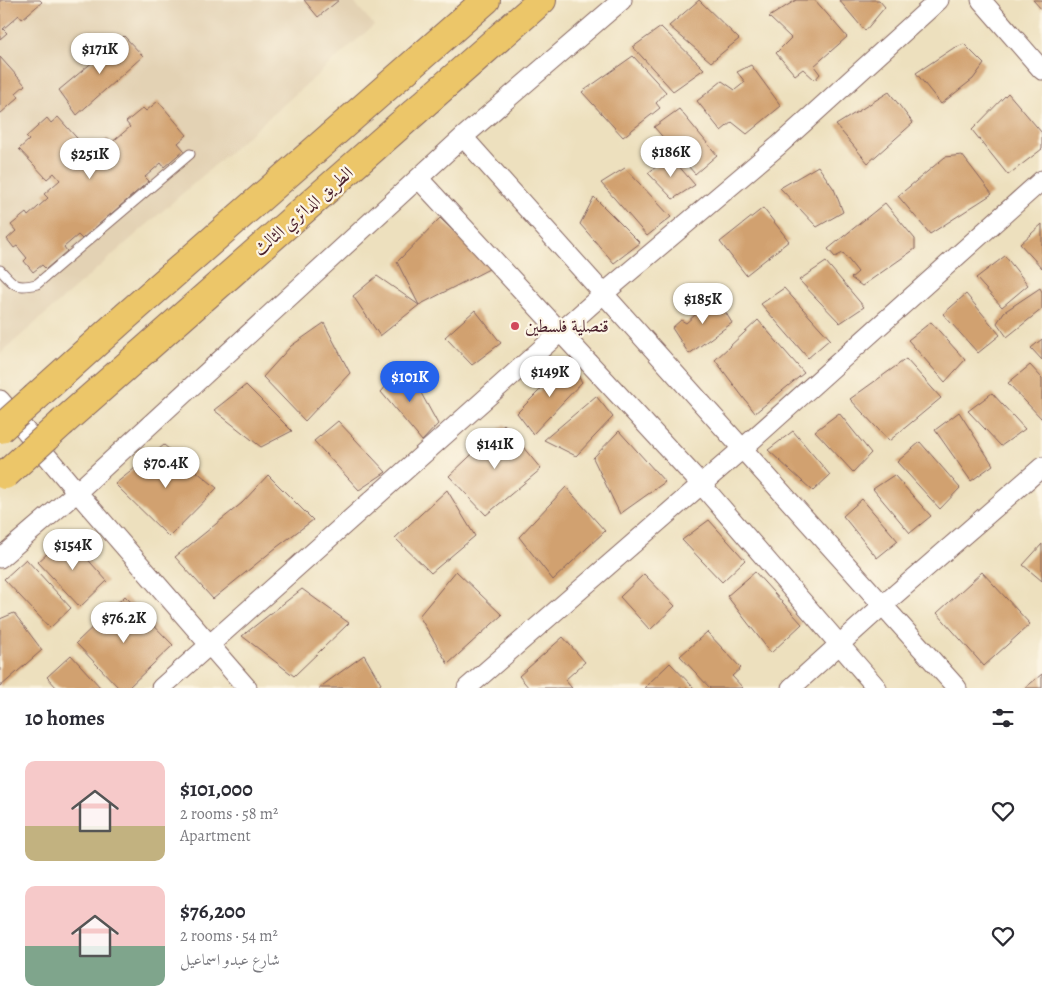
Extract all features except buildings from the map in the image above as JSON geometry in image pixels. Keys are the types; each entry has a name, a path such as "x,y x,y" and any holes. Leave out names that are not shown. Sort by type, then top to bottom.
{"highway":[{"path":"0,429 486,0"},
{"name":"الطريق الدائري الثالث","path":"2,477 542,0"}],"street":[{"path":"0,558 77,492 463,137 622,0"},
{"path":"160,688 603,294 778,146 939,0"},
{"path":"981,0 1042,70"},
{"path":"463,137 957,688"},
{"path":"419,179 701,484 877,688"},
{"path":"467,688 742,449 1042,180"},
{"path":"0,400 247,688"},
{"path":"791,688 1042,467"}],"lane":[{"path":"0,270 15,285 36,284 190,154"}],"shaded area":[{"path":"0,0 352,0 374,25 0,354"}],"place":[{"name":"قنصلية فلسطين","path":"515,326"}]}
